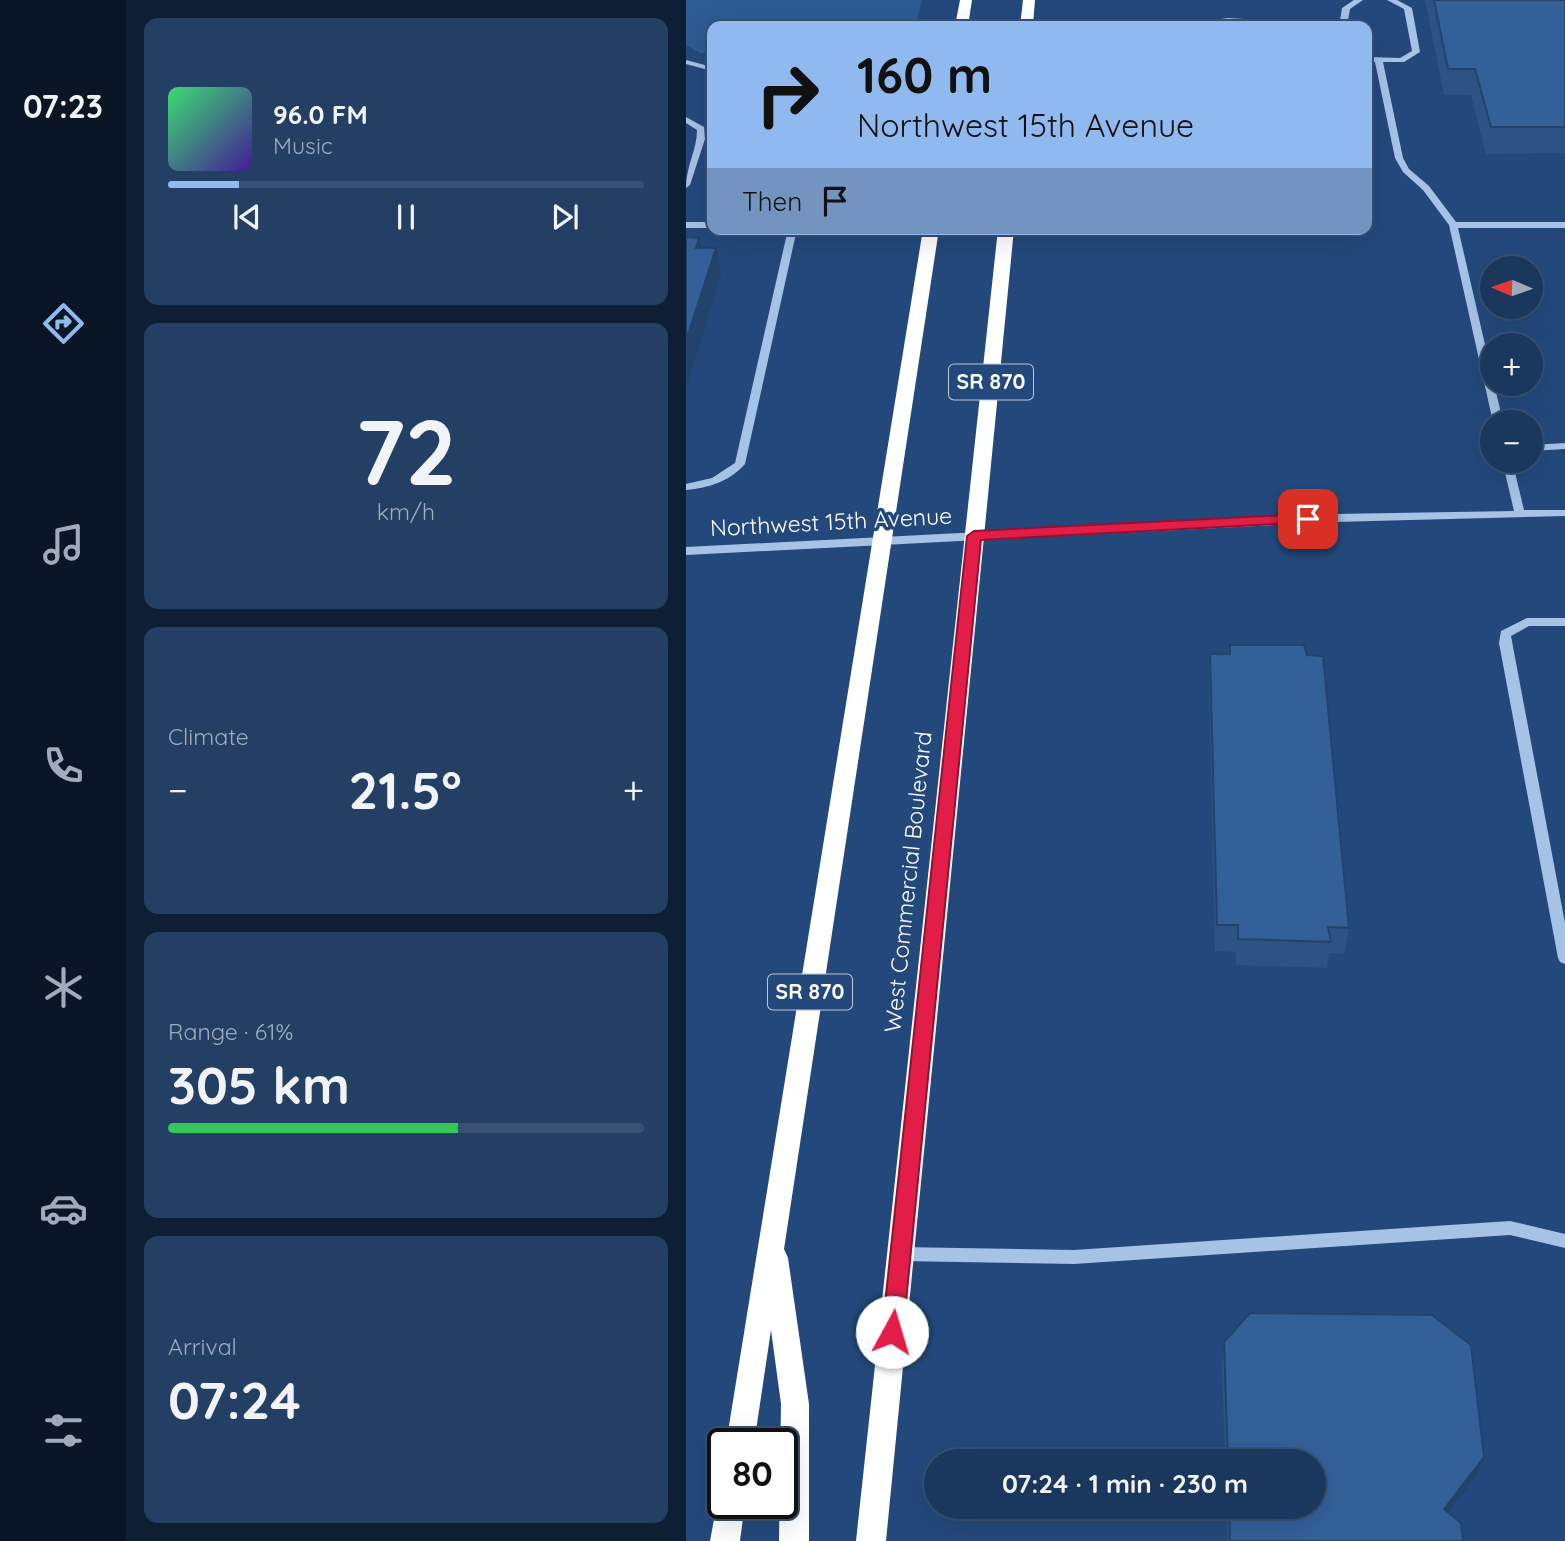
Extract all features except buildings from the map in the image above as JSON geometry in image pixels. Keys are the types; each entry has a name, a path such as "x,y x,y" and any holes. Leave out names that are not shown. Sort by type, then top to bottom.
{"highway":[{"path":"963,21 966,0"},
{"path":"1029,0 1031,21"},
{"name":"SR 870","path":"742,1428 930,235"},
{"name":"West Commercial Boulevard","path":"872,1541 1005,235"},
{"path":"772,1235 795,1404 794,1541"},
{"path":"725,1541 728,1519"}],"street":[{"path":"1344,21 1346,8 1359,0"},
{"path":"1372,60 1401,60 1416,52 1408,8 1391,0"},
{"path":"1221,21 1244,21"},
{"path":"1379,61 1399,158 1406,170 1426,188 1453,225 1495,410"},
{"path":"686,62 707,68"},
{"path":"686,119 701,129 701,139 686,185"},
{"path":"686,225 707,225"},
{"path":"1453,225 1565,225"},
{"path":"686,486 715,482 730,475 740,464 792,235"},
{"path":"1510,473 1520,515"},
{"name":"Northwest 15th Avenue","path":"686,551 1334,518 1565,513"},
{"path":"1565,622 1527,622 1505,634 1565,958"},
{"path":"900,1254 1074,1256 1510,1228 1565,1241"}],"lane":[{"path":"1543,447 1565,446"}],"shaded area":[{"path":"686,0 922,0 916,21 707,21 707,53 700,53 686,45"}],"route":[{"path":"892,1332 974,536 1308,519"}]}
